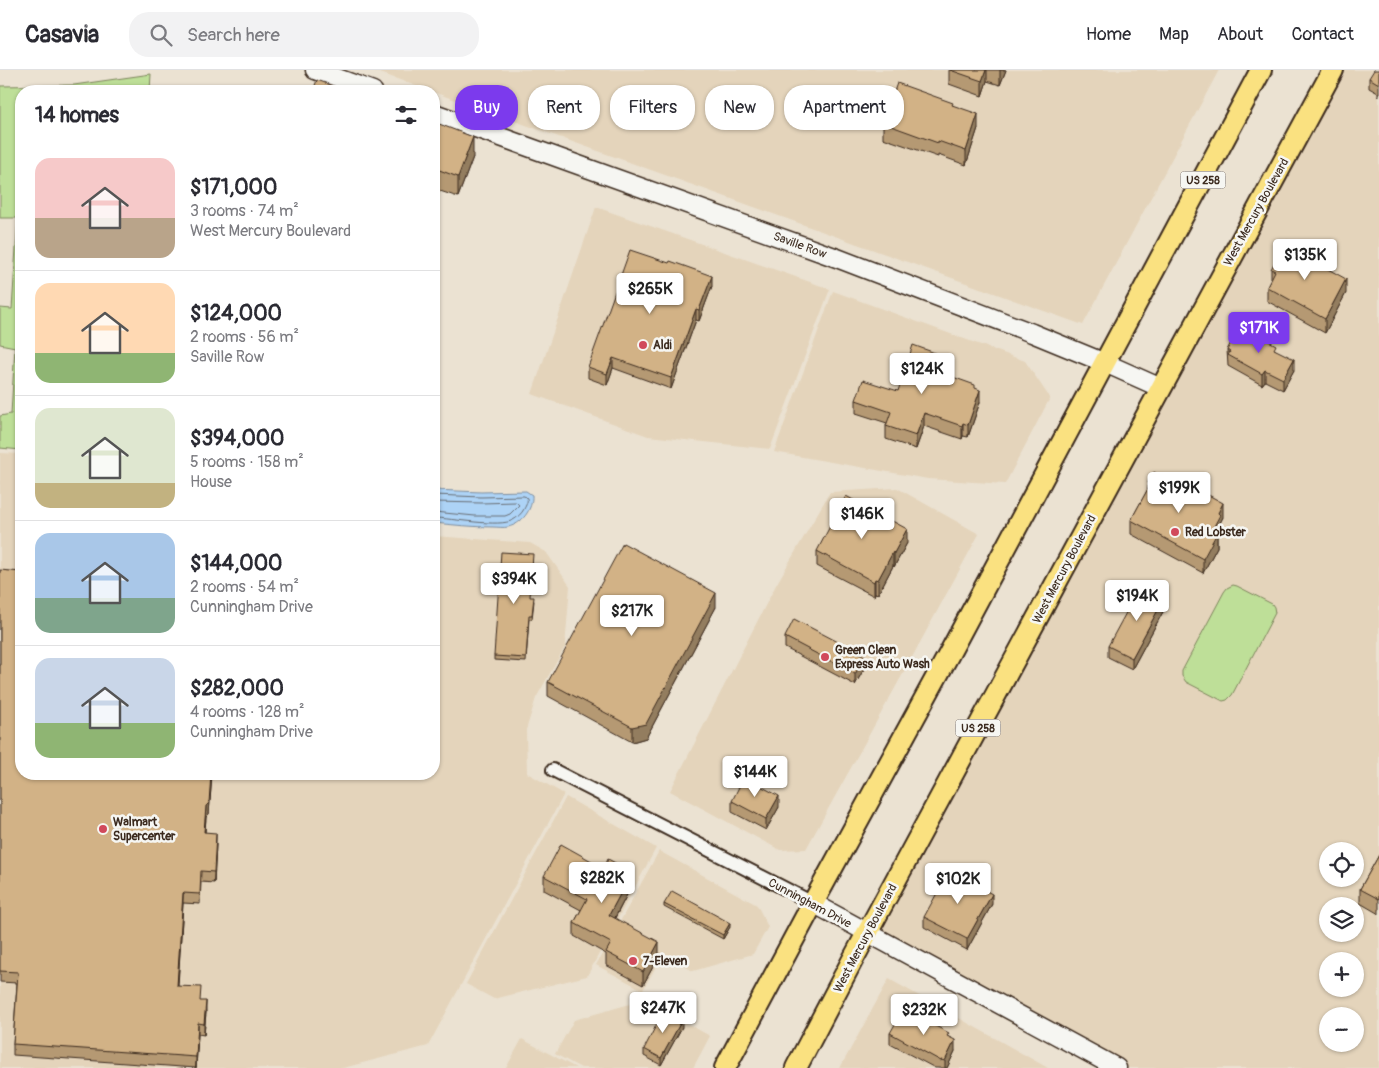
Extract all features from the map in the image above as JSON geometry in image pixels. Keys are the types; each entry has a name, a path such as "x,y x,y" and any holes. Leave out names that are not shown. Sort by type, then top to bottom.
{"main road":[{"name":"US 258","path":"725,1068 950,654 1261,70"},
{"name":"West Mercury Boulevard","path":"796,1068 1332,70"}],"street":[{"path":"316,70 357,85"},
{"name":"Saville Row","path":"440,115 837,258 1032,332 1161,388"},
{"name":"Cunningham Drive","path":"553,770 813,903 1117,1068"}],"shaded area":[{"path":"372,70 1219,70 1083,325 539,130 600,130 600,85 528,85 528,126 518,122 518,85 455,85 455,100 440,94 440,85 414,85"},
{"path":"1331,70 1379,70 1379,1068 1114,1068 870,936"},
{"path":"596,207 830,289 770,449 648,436 532,394"},
{"path":"833,291 1025,361 1050,398 1005,484 928,479 774,452"},
{"path":"0,453 15,454 15,780 440,780 440,536 530,543 546,552 570,586 565,647 536,698 526,730 527,773 564,794 428,1046 343,1068 0,1068"},
{"path":"897,488 979,534 806,849 780,850 670,791 776,585 830,492"},
{"path":"566,797 656,848 587,976 494,999 466,984"},
{"path":"659,851 757,905 768,927 753,954 693,971 663,954 643,990 596,965"},
{"path":"889,979 1048,1068 840,1068"},
{"path":"644,1000 710,1036 693,1068 581,1068 555,1054 574,1020"},
{"path":"522,1039 576,1068 506,1068"}],"green space":[{"path":"151,74 150,85 74,85"},
{"path":"0,86 15,86 15,218 0,218"},
{"path":"15,264 15,347 0,344 0,308 12,309"},
{"path":"15,347 15,449 0,448 0,416 11,414"},
{"path":"1233,585 1272,604 1275,613 1232,695 1223,701 1186,682 1182,676 1182,671 1224,592"}],"water":[{"path":"440,490 526,491 532,495 529,510 518,523 508,527 440,523"}],"building":[{"path":"950,70 986,70 982,81"},
{"path":"1374,70 1379,70 1379,84 1369,78"},
{"path":"317,80 331,85 315,85"},
{"path":"904,86 978,114 966,151 938,141 938,143 902,130 904,130"},
{"path":"440,124 473,137 458,177 440,170"},
{"path":"1287,240 1298,247 1296,250 1309,256 1308,258 1346,279 1325,319 1267,287 1275,271 1271,269"},
{"name":"Aldi","path":"630,250 669,263 670,261 712,276 699,310 696,309 671,378 613,358 607,374 588,367"},
{"path":"1239,328 1244,331 1245,328 1276,345 1274,349 1294,359 1283,379 1265,370 1262,374 1228,355 1230,352 1227,350"},
{"path":"913,345 938,354 933,370 975,385 975,388 980,390 968,425 963,423 962,426 924,413 916,436 886,426 891,412 856,400 863,380 898,391"},
{"name":"Red Lobster","path":"1154,472 1164,478 1172,475 1223,503 1218,513 1220,515 1212,530 1217,533 1203,559 1131,520 1151,483 1148,482"},
{"path":"846,496 907,529 878,580 875,579 874,582 817,551"},
{"path":"623,543 716,593 646,724 632,727 548,682"},
{"path":"501,552 533,554 530,597 534,597 532,615 529,615 526,658 494,656"},
{"name":"Walmart Supercenter","path":"0,570 15,571 15,780 211,780 204,832 216,833 214,872 201,871 200,894 183,893 177,986 201,987 200,1001 206,1001 204,1024 198,1023 196,1057 13,1044 18,972 0,971"},
{"path":"1141,585 1165,597 1132,658 1108,646"},
{"path":"794,619 865,656 855,674 785,637"},
{"path":"744,777 779,796 766,819 732,801"},
{"path":"561,844 604,868 608,859 632,872 609,915 659,942 643,972 606,952 611,943 574,923 587,899 544,876"},
{"path":"1379,855 1379,899 1360,889 1364,887 1364,882"},
{"path":"949,871 992,894 967,939 924,917"},
{"name":"7-Eleven","path":"672,891 730,923 723,935 664,904"},
{"path":"664,1010 682,1020 661,1058 644,1049"},
{"path":"902,1012 915,1019 916,1016 949,1033 947,1036 955,1040 945,1061 941,1061 890,1033"}],"place":[{"name":"Aldi","path":"643,345"},
{"name":"Red Lobster","path":"1175,532"},
{"name":"Green Clean Express Auto Wash","path":"825,657"},
{"name":"Walmart Supercenter","path":"103,829"},
{"name":"7-Eleven","path":"633,961"}]}
